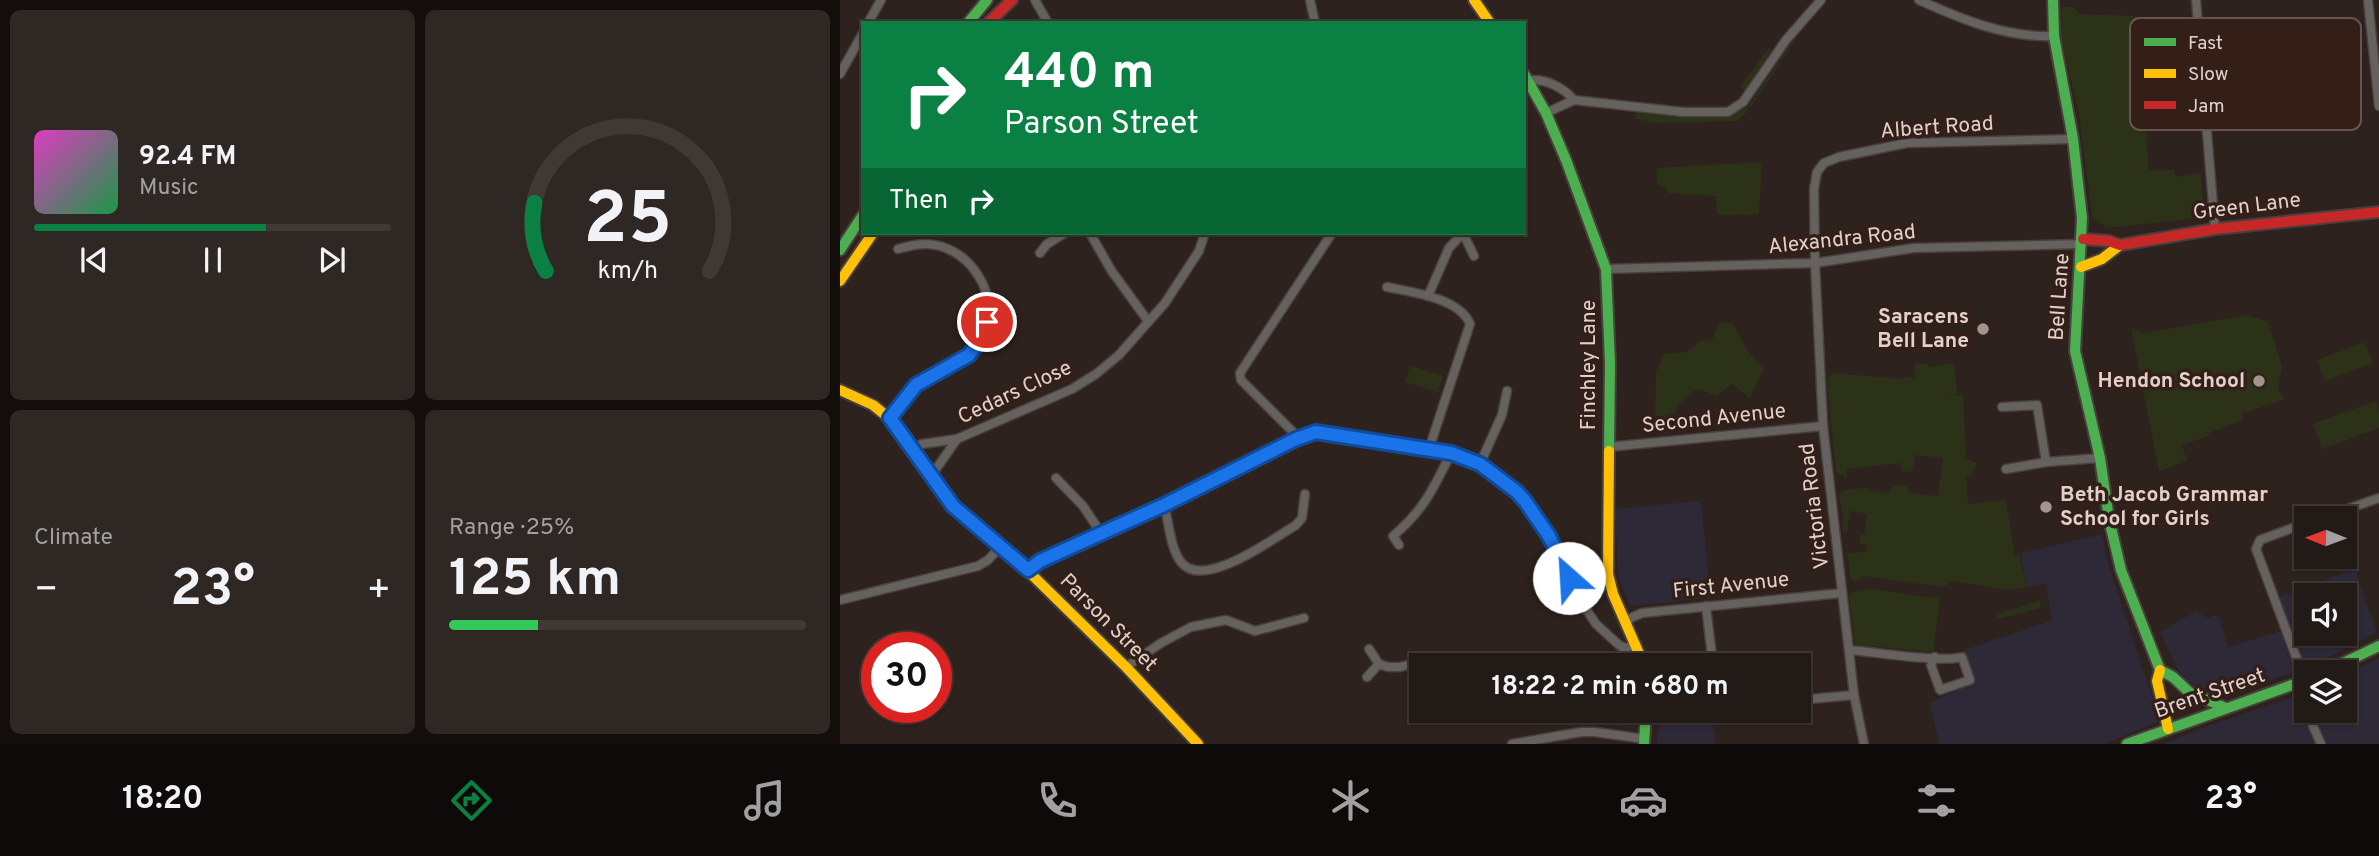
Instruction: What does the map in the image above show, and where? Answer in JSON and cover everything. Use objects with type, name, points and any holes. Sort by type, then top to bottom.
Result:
[{"type":"main road","points":[[970,21],[986,0]]},
{"type":"main road","points":[[990,21],[1012,0]]},
{"type":"main road","points":[[1474,0],[1489,21]]},
{"type":"main road","name":"Bell Lane","points":[[2053,0],[2053,36],[2079,184],[2082,241],[2075,351],[2100,457],[2109,519],[2121,570],[2160,670],[2157,681],[2168,729]]},
{"type":"main road","name":"Finchley Lane","points":[[1526,78],[1546,113],[1566,160],[1606,269],[1609,310],[1608,574],[1613,594],[1640,653]]},
{"type":"main road","name":"Green Lane","points":[[2082,241],[2109,241],[2120,245],[2215,229],[2379,212]]},
{"type":"main road","points":[[840,250],[861,218]]},
{"type":"main road","points":[[840,281],[872,235]]},
{"type":"main road","name":"Green Lane","points":[[2081,267],[2090,265],[2120,245]]},
{"type":"main road","name":"Parson Street","points":[[840,390],[873,405],[890,418],[953,506],[1028,570],[1126,667],[1198,744]]},
{"type":"main road","points":[[2349,660],[2379,646]]},
{"type":"main road","points":[[2160,670],[2173,677],[2189,692],[2226,708]]},
{"type":"main road","name":"Brent Street","points":[[2127,744],[2294,685]]},
{"type":"main road","points":[[1644,742],[1645,723]]},
{"type":"street","points":[[869,21],[881,0]]},
{"type":"street","points":[[1035,0],[1047,21]]},
{"type":"street","points":[[1310,0],[1315,21]]},
{"type":"street","points":[[1546,113],[1574,100],[1683,112],[1728,111],[1743,102],[1792,33],[1821,0]]},
{"type":"street","points":[[1919,0],[1984,27],[2053,36]]},
{"type":"street","points":[[2196,0],[2197,18]]},
{"type":"street","points":[[2368,0],[2379,106]]},
{"type":"street","points":[[840,74],[861,37]]},
{"type":"street","points":[[1526,78],[1541,79],[1574,100]]},
{"type":"street","points":[[2207,130],[2215,229]]},
{"type":"street","name":"Albert Road","points":[[1815,263],[1815,179],[1819,167],[1824,163],[1860,152],[1907,143],[2073,139]]},
{"type":"street","points":[[1040,253],[1047,244],[1062,235]]},
{"type":"street","points":[[1091,235],[1111,270],[1148,321]]},
{"type":"street","name":"Cedars Close","points":[[912,449],[922,444],[957,439],[1072,389],[1096,374],[1119,355],[1165,303],[1199,251],[1204,235]]},
{"type":"street","points":[[1296,439],[1292,431],[1241,380],[1240,373],[1331,235]]},
{"type":"street","points":[[1429,296],[1449,248],[1461,235]]},
{"type":"street","points":[[1464,235],[1474,256]]},
{"type":"street","name":"Alexandra Road","points":[[1606,269],[1815,263],[1914,248],[2082,241]]},
{"type":"street","points":[[890,418],[916,385],[969,355],[987,322],[988,298],[978,273],[962,258],[941,246],[917,243],[898,249]]},
{"type":"street","name":"Victoria Road","points":[[1815,263],[1823,426],[1854,695],[1864,744]]},
{"type":"street","points":[[1387,286],[1429,296],[1458,308],[1470,324],[1429,449]]},
{"type":"street","points":[[1480,464],[1502,415],[1507,391]]},
{"type":"street","points":[[2002,407],[2037,405],[2046,462]]},
{"type":"street","name":"Second Avenue","points":[[1608,447],[1823,426]]},
{"type":"street","points":[[1028,570],[1040,561],[1164,505],[1296,439],[1316,432],[1451,453],[1480,464],[1525,501],[1549,536],[1585,607],[1607,635],[1625,648],[1637,645]]},
{"type":"street","name":"Cedars Close","points":[[929,475],[957,439]]},
{"type":"street","points":[[1393,536],[1412,520],[1427,502],[1451,453]]},
{"type":"street","points":[[2006,469],[2100,457]]},
{"type":"street","points":[[1056,478],[1083,506],[1101,533]]},
{"type":"street","points":[[1164,505],[1177,555],[1185,567],[1200,572],[1238,560],[1296,525],[1302,518],[1305,494]]},
{"type":"street","points":[[2356,506],[2379,498]]},
{"type":"street","points":[[2294,527],[2260,540],[2256,549],[2294,660]]},
{"type":"street","points":[[1385,531],[1393,536],[1399,545]]},
{"type":"street","points":[[840,600],[978,566],[1000,547]]},
{"type":"street","name":"First Avenue","points":[[1626,620],[1642,613],[1842,593]]},
{"type":"street","points":[[1706,606],[1712,653]]},
{"type":"street","points":[[1126,667],[1191,627],[1226,620],[1255,631],[1304,618]]},
{"type":"street","points":[[1623,653],[1625,648]]},
{"type":"street","points":[[1370,649],[1379,664],[1396,668],[1409,665]]},
{"type":"street","points":[[1849,650],[1935,657],[1949,661],[1962,657],[1970,680],[1940,690],[1931,665],[1935,657]]},
{"type":"street","points":[[1367,677],[1379,664]]},
{"type":"street","points":[[1811,699],[1854,695]]},
{"type":"street","points":[[2315,723],[2321,744]]},
{"type":"street","points":[[1512,744],[1581,732],[1595,732],[1644,742]]},
{"type":"shaded area","points":[[1701,501],[1711,598],[1630,606],[1618,574],[1615,509]]},
{"type":"shaded area","points":[[2102,534],[2108,563],[2160,721],[2104,744],[1940,744],[1929,703],[1974,683],[1964,650],[2053,620],[2045,583],[2027,587],[2021,553]]},
{"type":"shaded area","points":[[2355,569],[2377,632],[2357,642],[2357,583],[2317,583]]},
{"type":"shaded area","points":[[2294,592],[2294,646],[2350,646],[2323,660],[2294,660],[2294,672],[2231,694],[2215,694],[2199,689],[2185,679],[2160,632],[2196,611],[2208,618],[2218,615],[2228,647],[2285,630],[2274,599]]},
{"type":"shaded area","points":[[2379,658],[2379,744],[2163,744],[2294,697],[2294,723],[2357,723],[2357,669]]},
{"type":"shaded area","points":[[1634,723],[1634,726],[1632,728],[1603,724]]},
{"type":"shaded area","points":[[1660,723],[1712,723],[1716,744],[1657,744]]},
{"type":"green space","points":[[2062,7],[2074,7],[2079,14],[2137,16],[2130,18],[2130,130],[2146,130],[2149,170],[2174,170],[2175,177],[2201,173],[2204,210],[2198,218],[2107,228],[2092,216],[2079,114],[2060,33]]},
{"type":"green space","points":[[1794,39],[1751,107],[1748,107]]},
{"type":"green space","points":[[1769,48],[1771,50],[1745,90],[1740,87]]},
{"type":"green space","points":[[1745,108],[1749,109],[1738,121],[1659,123],[1634,119],[1638,113],[1727,117]]},
{"type":"green space","points":[[1762,162],[1759,214],[1717,215],[1716,196],[1667,193],[1666,186],[1658,186],[1656,168]]},
{"type":"green space","points":[[2247,315],[2268,322],[2282,366],[2278,388],[2284,400],[2242,413],[2243,420],[2182,445],[2187,461],[2159,471],[2131,328],[2145,333]]},
{"type":"green space","points":[[1719,323],[1732,323],[1747,350],[1764,369],[1750,398],[1732,384],[1716,396],[1699,389],[1682,401],[1671,433],[1655,433],[1656,372],[1664,354],[1686,352],[1701,341],[1712,340]]},
{"type":"green space","points":[[2365,342],[2373,363],[2325,381],[2317,360]]},
{"type":"green space","points":[[1915,363],[1927,364],[1930,367],[1954,363],[1957,394],[1946,396],[1963,395],[1966,458],[1977,463],[1972,475],[1966,477],[1968,504],[2006,500],[2015,556],[2019,555],[2027,587],[2007,590],[1954,581],[1942,587],[1864,576],[1856,581],[1851,580],[1847,553],[1866,552],[1867,545],[1860,544],[1860,535],[1864,535],[1867,514],[1850,511],[1847,533],[1842,531],[1843,514],[1839,496],[1842,490],[1867,488],[1888,493],[1892,487],[1906,485],[1910,493],[1938,496],[1943,458],[1915,455],[1913,471],[1902,472],[1900,463],[1847,469],[1847,478],[1836,472],[1827,379],[1833,373],[1914,378]]},
{"type":"green space","points":[[1410,366],[1443,376],[1438,392],[1405,382]]},
{"type":"green space","points":[[2375,401],[2379,411],[2379,428],[2322,449],[2313,424]]},
{"type":"green space","points":[[1871,589],[1940,599],[1933,652],[1855,645],[1849,593]]},
{"type":"green space","points":[[2040,601],[2041,608],[1997,619],[1996,614]]},
{"type":"traffic: fast","points":[[970,21],[987,0]]},
{"type":"traffic: fast","points":[[2053,0],[2054,36],[2073,139],[2082,218],[2075,351],[2100,458],[2109,519],[2121,570],[2160,670],[2173,677],[2189,692],[2226,708]]},
{"type":"traffic: fast","points":[[1526,78],[1546,113],[1566,160],[1606,269],[1610,363],[1609,451]]},
{"type":"traffic: fast","points":[[840,250],[861,218]]},
{"type":"traffic: fast","points":[[2349,660],[2379,646]]},
{"type":"traffic: fast","points":[[2127,744],[2294,684]]},
{"type":"traffic: fast","points":[[1644,744],[1645,723]]},
{"type":"traffic: slow","points":[[1474,0],[1489,21]]},
{"type":"traffic: slow","points":[[840,281],[872,235]]},
{"type":"traffic: slow","points":[[2081,267],[2102,259],[2120,245]]},
{"type":"traffic: slow","points":[[840,390],[873,405],[889,418],[952,506],[1028,571],[1126,667],[1198,744]]},
{"type":"traffic: slow","points":[[1609,451],[1608,574],[1613,594],[1639,653]]},
{"type":"traffic: slow","points":[[2160,670],[2157,681],[2168,729]]},
{"type":"traffic: jam","points":[[990,21],[1012,0]]},
{"type":"traffic: jam","points":[[2083,239],[2109,241],[2120,245],[2215,229],[2379,212]]},
{"type":"place","name":"Saracens Bell Lane","points":[[1983,329]]},
{"type":"place","name":"Hendon School","points":[[2259,381]]},
{"type":"place","name":"Beth Jacob Grammar School for Girls","points":[[2046,507]]},
{"type":"route","points":[[987,322],[969,355],[916,385],[890,418],[953,506],[1028,570],[1040,561],[1164,505],[1296,439],[1316,432],[1451,453],[1480,464],[1525,501],[1549,536],[1569,578]]}]
